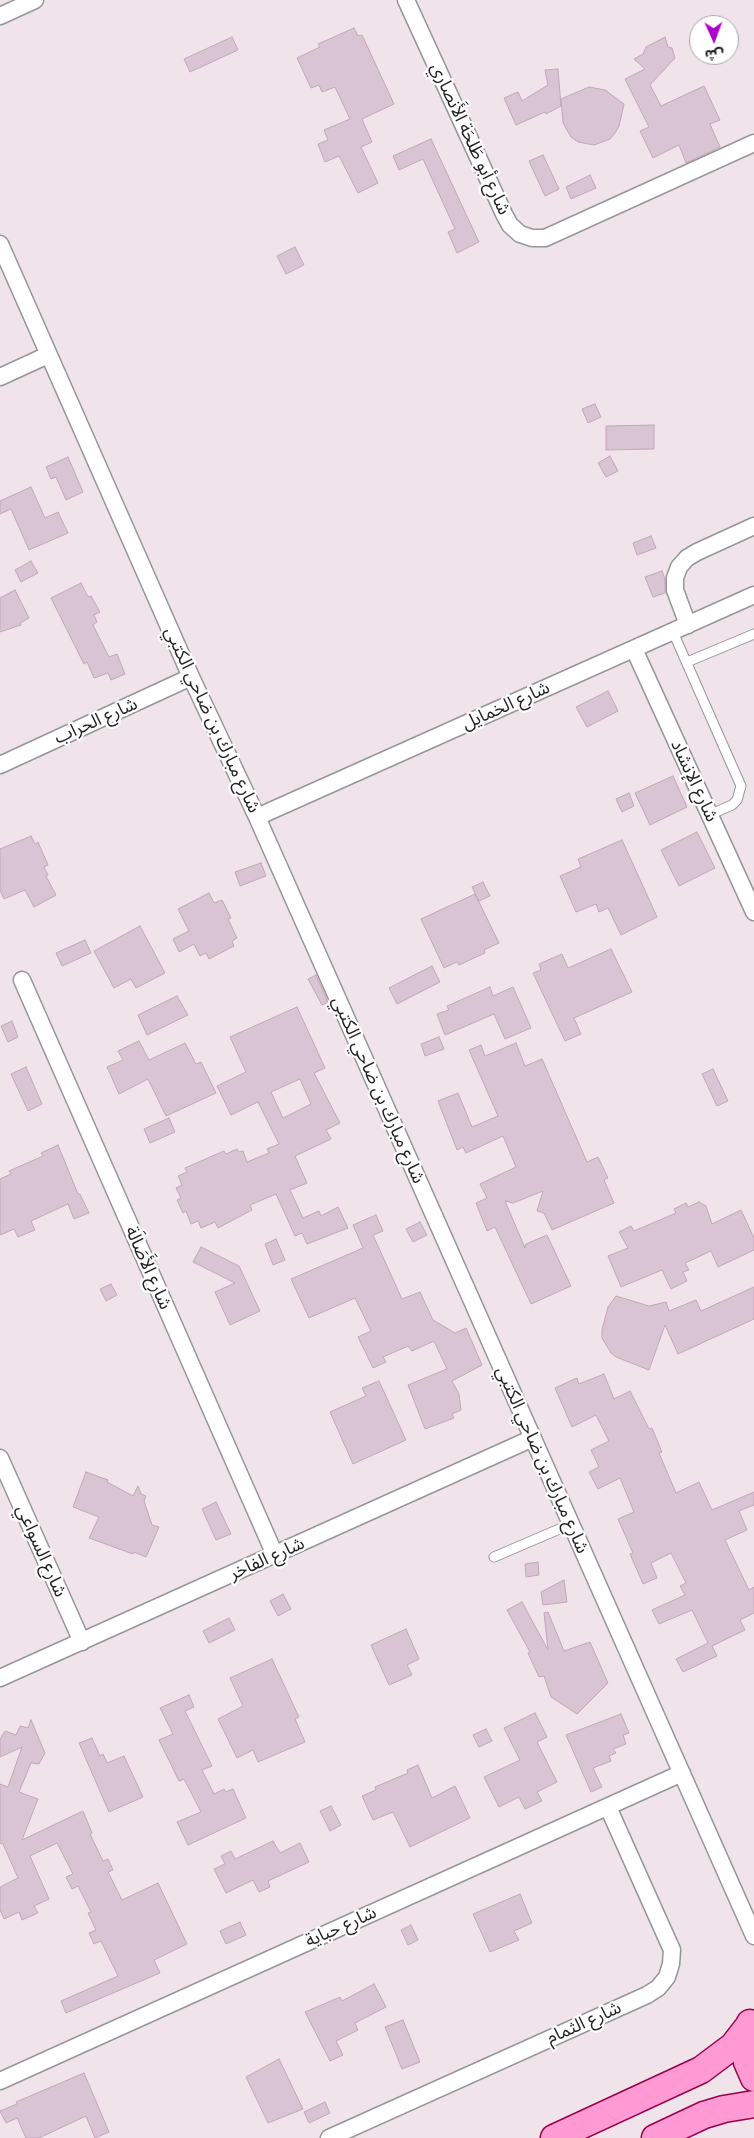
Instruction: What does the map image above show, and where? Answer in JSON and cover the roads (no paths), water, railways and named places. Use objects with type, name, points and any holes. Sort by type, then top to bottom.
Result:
[{"type":"main road","points":[[752,2020],[745,2042],[747,2062],[754,2078]]},
{"type":"main road","points":[[554,2138],[701,2070],[733,2046],[752,2020]]},
{"type":"main road","points":[[655,2138],[724,2109],[754,2104]]},
{"type":"street","points":[[0,16],[34,0]]},
{"type":"street","name":"شارع أبو طَلحَة الأَنصاري","points":[[410,1],[504,214],[510,225],[520,234],[532,238],[546,238],[754,143]]},
{"type":"street","name":"شارع مبارك بن ضاحي الكتبي","points":[[0,244],[191,677],[257,817],[682,1774],[748,1907],[754,1936]]},
{"type":"street","points":[[0,377],[48,356]]},
{"type":"street","points":[[680,628],[675,590],[675,578],[679,567],[687,558],[697,552],[754,526]]},
{"type":"street","name":"شارع الخمايل","points":[[257,817],[754,595]]},
{"type":"street","name":"شارع الإنشاد","points":[[634,649],[754,912]]},
{"type":"street","name":"شارع الحراب","points":[[0,764],[191,677]]},
{"type":"street","name":"شارع الأَصَالَة","points":[[22,980],[274,1555]]},
{"type":"street","name":"شارع الفاخر","points":[[0,1678],[533,1438]]},
{"type":"street","name":"شارع السواعي","points":[[0,1460],[82,1642]]},
{"type":"street","name":"شارع حباية","points":[[0,2081],[682,1774]]},
{"type":"street","name":"شارع الثمام","points":[[329,2138],[638,1999],[658,1988],[667,1976],[671,1964],[672,1950],[608,1807]]},
{"type":"lane","points":[[680,628],[687,662],[741,786],[737,800],[732,805],[710,815]]},
{"type":"lane","points":[[687,662],[754,634]]},
{"type":"lane","points":[[494,1557],[571,1524]]}]
